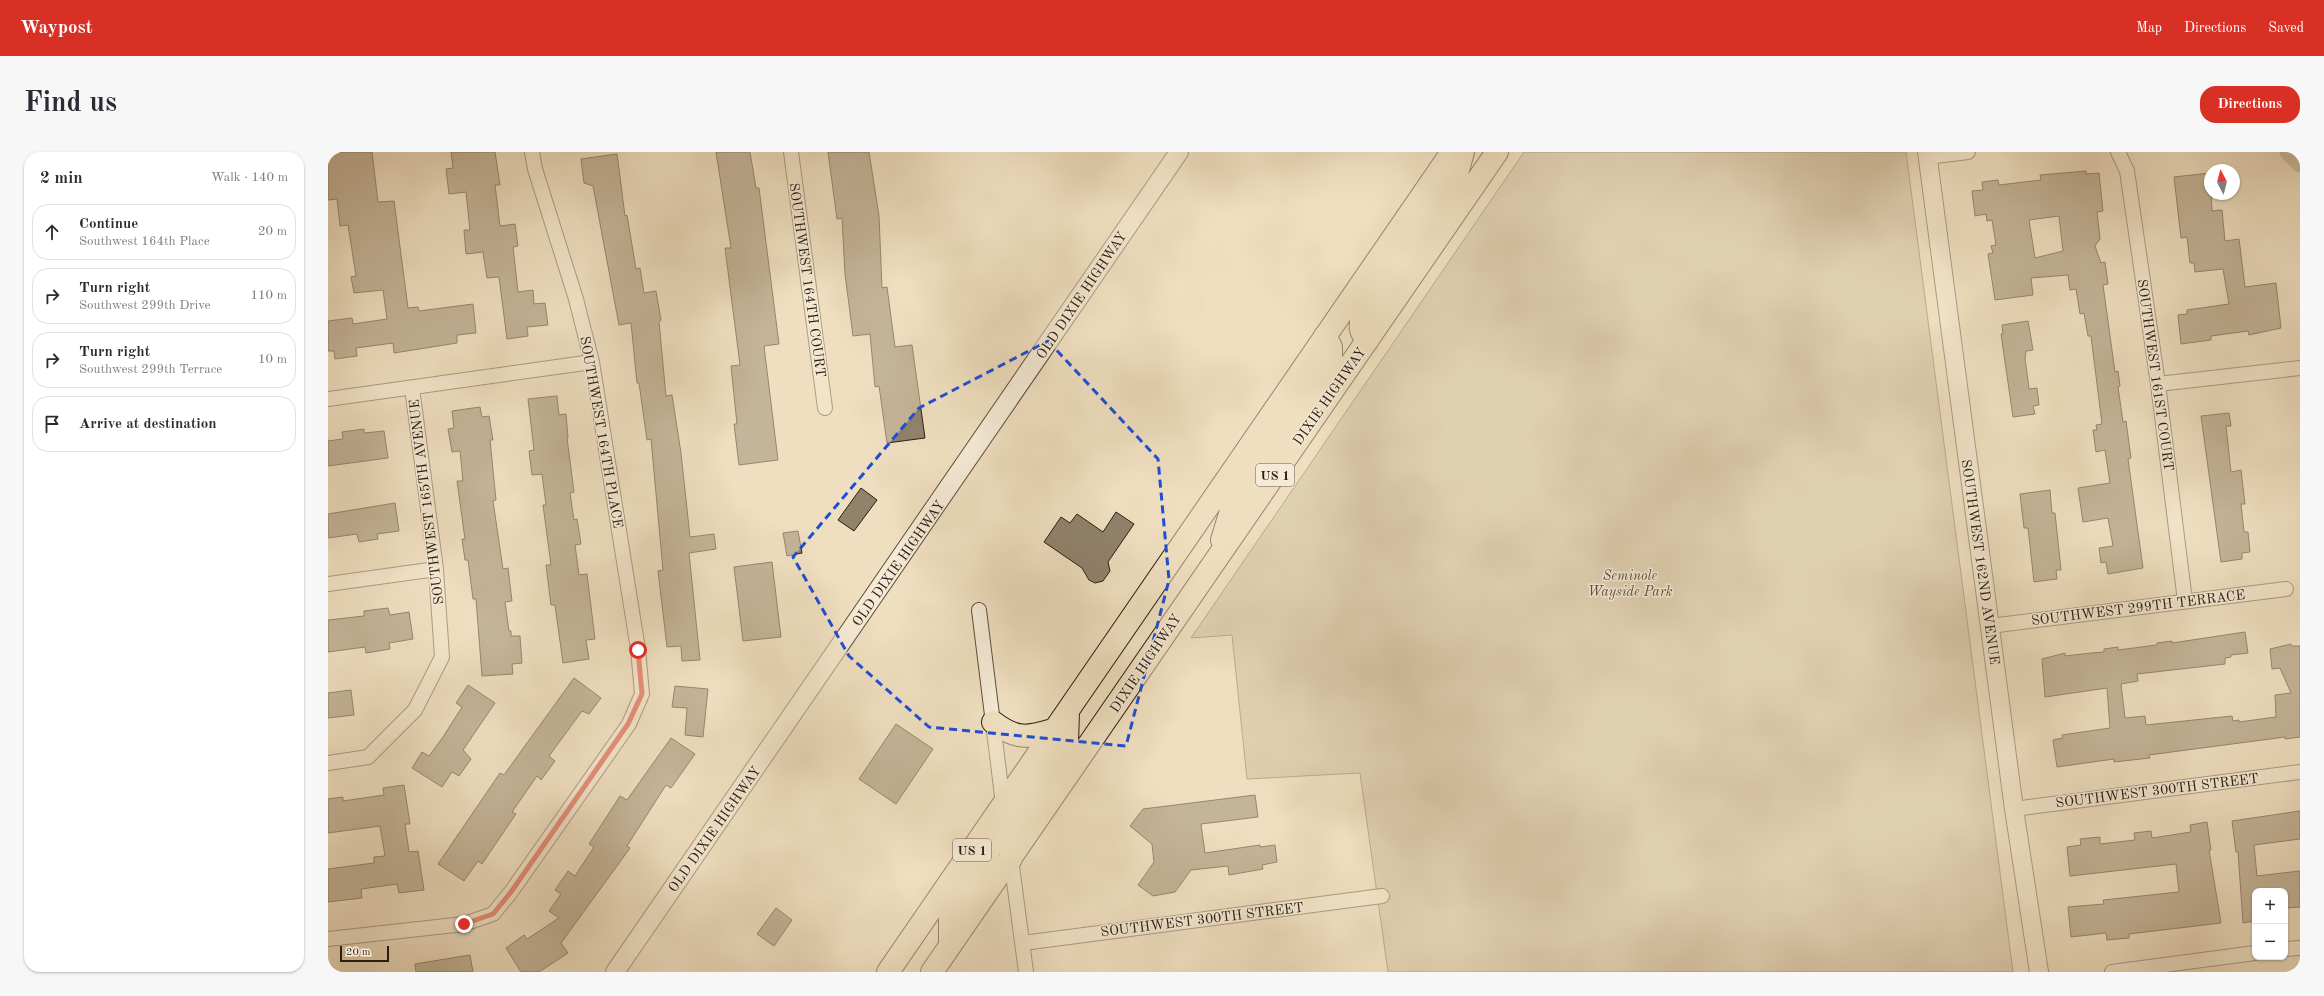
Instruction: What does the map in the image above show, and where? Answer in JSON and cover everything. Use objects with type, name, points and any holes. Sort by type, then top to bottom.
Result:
[{"type":"highway","name":"US 1","points":[[888,972],[1452,152]]},
{"type":"highway","points":[[1368,340],[1361,334],[1360,326],[1363,313],[1455,181],[1463,152]]},
{"type":"highway","name":"DIXIE HIGHWAY","points":[[1011,859],[1497,152]]},
{"type":"highway","points":[[1216,560],[1234,504],[1331,358],[1331,347],[1325,336]]},
{"type":"highway","points":[[1011,859],[1010,843],[1012,827],[1030,797],[1067,744],[1068,711]]},
{"type":"highway","points":[[993,722],[1013,735],[1024,737],[1056,729]]},
{"type":"highway","points":[[950,945],[950,916],[982,866],[998,834],[1003,804]]},
{"type":"highway","name":"US 1","points":[[932,972],[1011,859]]},
{"type":"street","name":"SOUTHWEST 164TH PLACE","points":[[328,939],[464,924],[493,914],[511,892],[628,724],[642,694],[638,650],[592,362],[576,299],[535,169],[532,152]]},
{"type":"street","name":"SOUTHWEST 164TH COURT","points":[[791,152],[825,408]]},
{"type":"street","name":"OLD DIXIE HIGHWAY","points":[[616,972],[1179,152]]},
{"type":"street","points":[[1927,155],[1968,152]]},
{"type":"street","name":"SOUTHWEST 161ST COURT","points":[[2118,152],[2127,171],[2158,384],[2185,601]]},
{"type":"street","name":"SOUTHWEST 162ND AVENUE","points":[[1927,155],[2014,809],[2039,972]]},
{"type":"street","points":[[328,399],[592,362]]},
{"type":"street","points":[[2158,384],[2300,368]]},
{"type":"street","name":"SOUTHWEST 165TH AVENUE","points":[[328,762],[368,757],[415,710],[442,657],[436,569],[412,388]]},
{"type":"street","points":[[328,584],[436,569]]},
{"type":"street","name":"SOUTHWEST 299TH TERRACE","points":[[1990,626],[2286,589]]},
{"type":"street","points":[[979,610],[1003,804]]},
{"type":"street","name":"SOUTHWEST 300TH STREET","points":[[2014,809],[2300,772]]},
{"type":"street","points":[[1011,859],[1026,972]]},
{"type":"street","name":"SOUTHWEST 300TH STREET","points":[[1022,943],[1382,896]]},
{"type":"street","points":[[2288,950],[2300,948]]},
{"type":"street","points":[[2112,972],[2252,953]]},
{"type":"highlighted area","points":[[1048,341],[1158,459],[1169,580],[1126,746],[929,727],[849,656],[793,557],[919,408]]},
{"type":"green space","name":"Seminole Wayside Park","points":[[1524,152],[1906,152],[2013,972],[1388,972],[1360,773],[1247,779],[1232,635],[1191,638]]},
{"type":"building","points":[[328,152],[372,152],[378,202],[394,201],[408,308],[418,307],[419,311],[473,304],[476,333],[457,335],[457,343],[394,353],[393,343],[356,348],[357,356],[335,359],[334,351],[328,351],[328,321],[352,318],[353,324],[387,319],[383,290],[354,293],[351,277],[356,276],[348,225],[340,226],[337,199],[328,200]]},
{"type":"building","points":[[451,152],[495,152],[500,185],[495,185],[500,226],[515,224],[518,246],[513,247],[518,292],[533,290],[534,304],[545,303],[548,325],[527,327],[528,336],[507,339],[499,277],[487,278],[483,252],[466,254],[464,230],[470,230],[466,192],[449,194],[446,169],[453,168]]},
{"type":"building","points":[[716,152],[750,152],[756,188],[759,188],[779,344],[764,346],[778,460],[739,465],[734,424],[737,424],[731,366],[740,365],[725,248],[731,248]]},
{"type":"building","points":[[828,152],[869,152],[879,216],[882,288],[887,287],[895,347],[912,345],[925,438],[887,443],[879,386],[875,387],[870,334],[853,336],[845,274],[842,218],[837,219]]},
{"type":"building","points":[[617,154],[625,216],[627,215],[636,269],[640,268],[644,293],[656,291],[661,320],[659,322],[666,396],[672,395],[681,453],[690,537],[714,534],[716,549],[689,553],[700,660],[682,661],[681,646],[667,647],[658,571],[663,570],[651,439],[647,440],[639,383],[637,383],[631,323],[619,325],[593,186],[584,183],[581,159]]},
{"type":"building","points":[[2086,171],[2086,174],[2099,173],[2103,211],[2097,212],[2100,239],[2095,246],[2101,263],[2105,262],[2108,284],[2103,285],[2115,372],[2118,371],[2120,386],[2118,387],[2123,422],[2126,421],[2131,458],[2128,459],[2143,568],[2108,574],[2106,562],[2101,563],[2099,548],[2113,546],[2108,518],[2083,522],[2078,488],[2110,483],[2105,450],[2096,452],[2093,430],[2097,430],[2096,425],[2102,424],[2091,336],[2088,336],[2084,313],[2080,314],[2076,289],[2070,290],[2068,275],[2031,278],[2033,295],[1995,300],[1988,254],[1993,253],[1991,246],[1996,245],[1992,220],[1987,221],[1986,214],[1975,216],[1972,191],[1983,190],[1982,182],[1998,180],[1999,185],[2041,180],[2040,175]],"holes":[[[2059,216],[2063,251],[2035,258],[2029,220]]]},
{"type":"building","points":[[2204,174],[2204,200],[2211,200],[2212,211],[2222,210],[2225,241],[2239,239],[2245,287],[2276,283],[2281,328],[2249,335],[2248,331],[2211,336],[2211,340],[2181,344],[2178,315],[2187,314],[2187,310],[2229,304],[2223,269],[2195,272],[2194,263],[2190,263],[2187,237],[2181,238],[2174,177]]},
{"type":"building","points":[[2028,321],[2033,350],[2026,351],[2025,358],[2029,389],[2037,388],[2039,405],[2033,406],[2035,414],[2013,417],[2001,334],[2003,334],[2002,325]]},
{"type":"building","points":[[557,396],[559,415],[566,414],[567,438],[574,492],[570,493],[574,520],[577,519],[581,544],[575,545],[579,575],[587,574],[595,639],[586,640],[589,659],[563,663],[555,605],[551,605],[546,565],[551,565],[543,505],[546,505],[542,474],[532,475],[529,451],[534,450],[528,399]]},
{"type":"building","points":[[480,407],[482,417],[489,416],[493,440],[490,440],[496,500],[493,501],[503,569],[508,568],[512,601],[505,602],[509,631],[511,631],[511,636],[520,636],[522,663],[512,664],[513,674],[482,676],[476,599],[473,599],[468,560],[465,560],[462,539],[465,539],[457,481],[463,481],[460,451],[452,452],[448,429],[454,428],[452,411]]},
{"type":"building","points":[[2229,413],[2231,426],[2226,426],[2231,472],[2241,470],[2245,504],[2241,504],[2244,532],[2248,532],[2250,552],[2242,553],[2242,559],[2221,562],[2201,416]]},
{"type":"building","points":[[364,429],[364,433],[384,431],[388,458],[328,466],[328,441],[343,439],[342,432]]},
{"type":"building","points":[[861,488],[877,500],[854,531],[838,520]]},
{"type":"building","points":[[2050,490],[2052,513],[2055,513],[2061,570],[2056,570],[2057,579],[2034,582],[2028,528],[2024,528],[2020,494]]},
{"type":"building","points":[[395,503],[399,531],[377,534],[378,539],[359,542],[357,534],[328,538],[328,514]]},
{"type":"building","points":[[1116,512],[1134,524],[1108,562],[1110,571],[1103,581],[1095,583],[1089,580],[1082,568],[1044,542],[1061,517],[1070,523],[1077,514],[1103,532]]},
{"type":"building","points":[[798,531],[802,553],[787,556],[783,533]]},
{"type":"building","points":[[772,562],[781,637],[743,641],[734,567]]},
{"type":"building","points":[[388,608],[390,615],[409,612],[413,639],[389,643],[390,649],[366,653],[365,647],[328,652],[328,620],[364,616],[364,611]]},
{"type":"building","points":[[2245,632],[2248,653],[2231,655],[2231,657],[2225,658],[2225,664],[2137,674],[2138,681],[2121,684],[2125,718],[2145,716],[2146,725],[2232,716],[2233,721],[2239,720],[2239,722],[2276,717],[2275,695],[2291,693],[2280,668],[2272,669],[2270,649],[2291,644],[2291,646],[2300,646],[2300,737],[2285,739],[2285,737],[2149,755],[2150,758],[2114,762],[2114,759],[2057,767],[2053,740],[2063,738],[2062,735],[2110,728],[2107,688],[2045,697],[2042,659],[2065,653],[2065,656],[2104,652],[2104,649],[2118,647],[2118,650],[2157,645],[2157,643],[2172,641],[2172,643]]},
{"type":"building","points":[[574,678],[601,698],[589,714],[582,711],[549,756],[555,761],[541,780],[537,776],[512,812],[516,814],[482,864],[478,861],[464,881],[438,864],[500,773],[504,775]]},
{"type":"building","points":[[468,685],[495,703],[463,750],[471,759],[459,776],[452,772],[442,787],[412,768],[422,752],[429,756],[443,737],[462,707],[456,703]]},
{"type":"building","points":[[675,686],[708,689],[703,737],[685,735],[687,708],[672,707]]},
{"type":"building","points":[[351,690],[354,715],[328,718],[328,693]]},
{"type":"building","points":[[896,724],[933,749],[896,804],[859,779]]},
{"type":"building","points":[[671,738],[695,754],[671,788],[666,785],[627,846],[630,848],[561,943],[568,953],[539,972],[521,972],[506,948],[524,935],[527,939],[559,918],[549,911],[561,894],[555,890],[568,871],[575,876],[594,847],[589,844],[620,796],[627,800]]},
{"type":"building","points":[[404,785],[410,824],[405,824],[409,852],[418,851],[424,890],[399,893],[397,884],[361,889],[362,898],[328,902],[328,869],[374,863],[374,857],[385,856],[380,826],[328,833],[328,799],[343,797],[343,801],[384,795],[383,788]]},
{"type":"building","points":[[1255,795],[1258,817],[1201,824],[1205,853],[1260,845],[1260,847],[1275,845],[1277,862],[1262,865],[1263,869],[1229,875],[1228,866],[1191,870],[1175,892],[1153,896],[1138,885],[1154,862],[1152,844],[1130,826],[1143,809]]},
{"type":"building","points":[[2300,811],[2300,839],[2254,845],[2257,876],[2300,871],[2300,907],[2288,908],[2288,888],[2252,888],[2252,922],[2243,923],[2238,852],[2236,852],[2232,821]]},
{"type":"building","points":[[2207,822],[2211,850],[2209,850],[2221,923],[2129,934],[2129,938],[2107,940],[2106,933],[2071,937],[2068,907],[2104,904],[2103,900],[2179,892],[2176,864],[2070,876],[2067,847],[2081,845],[2080,839],[2100,837],[2100,844],[2135,840],[2134,833],[2151,831],[2152,838],[2191,832],[2190,825]]},
{"type":"building","points":[[776,908],[792,920],[774,946],[757,934]]},
{"type":"building","points":[[470,955],[473,972],[416,972],[415,964]]},
{"type":"waterway","points":[[2288,152],[2300,164]]},
{"type":"route","points":[[464,924],[493,914],[511,892],[628,724],[642,694],[638,650]]}]
